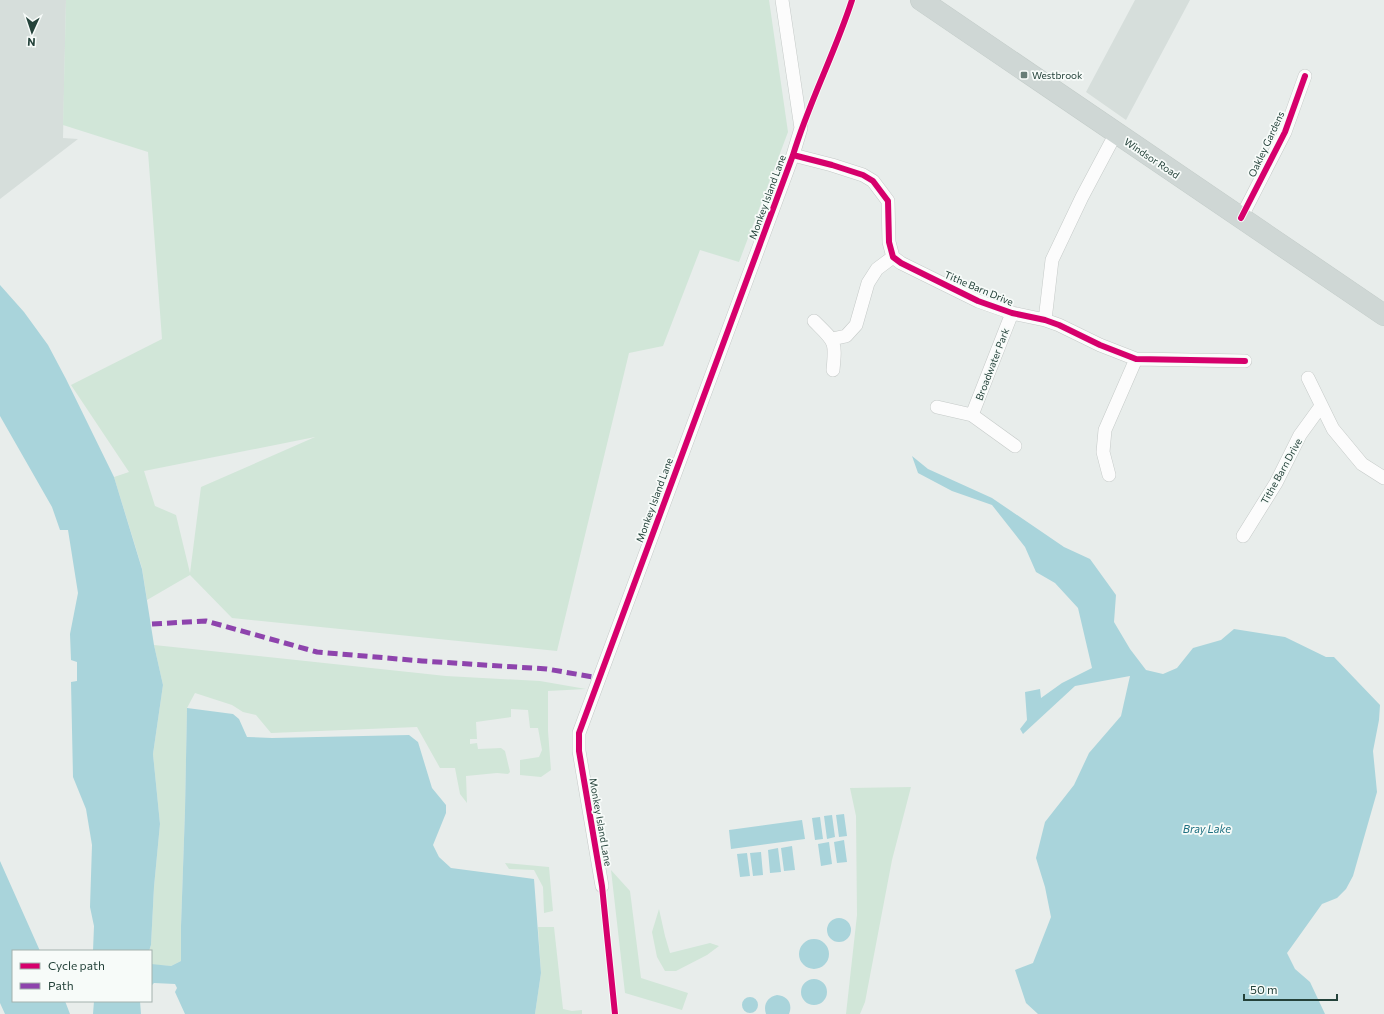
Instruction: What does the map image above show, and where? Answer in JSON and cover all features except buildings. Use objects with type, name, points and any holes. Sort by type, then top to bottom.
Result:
[{"type":"main road","name":"Windsor Road","points":[[921,0],[1241,218],[1382,308]]},
{"type":"street","name":"Monkey Island Lane","points":[[602,886],[579,751],[579,733],[793,155],[801,128],[782,0]]},
{"type":"street","name":"Oakley Gardens","points":[[1241,218],[1285,132],[1305,76]]},
{"type":"street","points":[[1045,320],[1052,260],[1082,197],[1116,133]]},
{"type":"street","points":[[793,155],[863,175],[873,181],[888,201],[889,242],[893,257],[877,269],[868,283],[856,325],[846,336],[832,339]]},
{"type":"street","name":"Tithe Barn Drive","points":[[893,257],[902,264],[978,301],[1012,313],[1045,320],[1059,325],[1100,345],[1136,358],[1244,361]]},
{"type":"street","name":"Broadwater Park","points":[[972,415],[1012,313]]},
{"type":"street","points":[[814,321],[832,339],[835,350],[833,370]]},
{"type":"street","points":[[1109,475],[1103,452],[1105,430],[1136,358]]},
{"type":"street","points":[[1308,378],[1333,429],[1362,464],[1384,478]]},
{"type":"street","name":"Tithe Barn Drive","points":[[1243,536],[1276,483],[1300,435],[1321,406]]},
{"type":"street","points":[[937,407],[972,415],[1016,446]]},
{"type":"shaded area","points":[[0,0],[66,0],[63,138],[78,139],[0,199]]},
{"type":"shaded area","points":[[1135,0],[1190,0],[1126,120],[1086,92]]},
{"type":"green space","points":[[66,0],[769,0],[788,132],[739,262],[700,250],[663,346],[629,353],[557,651],[232,618],[190,575],[147,600],[142,568],[114,477],[129,472],[71,385],[162,339],[148,152],[63,125]],"holes":[[[315,437],[201,487],[190,573],[176,515],[155,506],[144,471]]]},
{"type":"green space","points":[[154,645],[446,676],[540,681],[586,689],[548,691],[548,731],[551,770],[541,777],[520,775],[520,760],[539,757],[542,750],[538,728],[530,728],[528,710],[511,709],[511,717],[476,722],[477,739],[470,739],[470,744],[477,743],[478,749],[501,748],[505,751],[510,772],[508,774],[497,773],[466,776],[467,803],[460,794],[455,768],[440,768],[417,727],[271,733],[256,715],[243,712],[232,705],[195,693],[187,708],[181,961],[171,966],[152,965],[152,950],[149,950],[151,945],[154,887],[160,824],[153,754],[163,685]]},
{"type":"green space","points":[[911,787],[892,860],[865,1002],[860,1014],[846,1014],[857,915],[856,816],[850,788]]},
{"type":"green space","points":[[505,863],[549,867],[553,911],[544,913],[543,887],[534,870],[509,869]]},
{"type":"green space","points":[[611,870],[630,891],[641,978],[688,993],[682,1010],[625,993]]},
{"type":"green space","points":[[659,909],[670,953],[710,943],[719,946],[707,955],[676,971],[665,971],[657,957],[652,932]]},
{"type":"green space","points":[[538,927],[554,927],[563,1009],[572,1011],[582,1010],[582,1014],[535,1014],[541,973]]},
{"type":"water","points":[[0,285],[24,312],[48,345],[66,379],[114,477],[142,569],[154,645],[163,685],[153,754],[160,824],[154,887],[151,945],[149,950],[93,950],[94,926],[90,907],[92,845],[86,809],[73,777],[71,682],[77,681],[77,662],[71,660],[70,634],[78,593],[68,530],[60,530],[52,507],[0,416]]},
{"type":"water","name":"Bray Lake","points":[[912,456],[928,469],[992,498],[1064,547],[1090,559],[1116,595],[1114,622],[1130,649],[1146,670],[1163,674],[1177,668],[1193,648],[1221,640],[1234,629],[1285,637],[1326,657],[1334,657],[1380,705],[1379,720],[1373,751],[1377,792],[1353,876],[1346,889],[1337,898],[1322,904],[1287,953],[1295,969],[1310,982],[1325,1014],[1038,1014],[1026,1003],[1015,970],[1033,963],[1051,917],[1045,887],[1036,858],[1045,822],[1074,785],[1089,753],[1121,716],[1130,676],[1075,686],[1023,734],[1020,729],[1027,720],[1025,692],[1040,689],[1041,698],[1062,683],[1092,668],[1078,608],[1055,583],[1036,572],[1025,547],[992,505],[952,491],[918,473]]},
{"type":"water","points":[[187,708],[233,714],[239,719],[247,737],[272,738],[409,735],[418,742],[432,788],[446,805],[446,813],[433,845],[439,857],[451,868],[534,879],[541,973],[535,1014],[185,1014],[175,992],[177,988],[175,984],[154,983],[152,985],[152,964],[171,966],[181,961]]},
{"type":"water","points":[[844,814],[847,836],[839,837],[836,815]]},
{"type":"water","points":[[832,815],[835,837],[827,839],[824,816]]},
{"type":"water","points":[[820,817],[823,839],[815,840],[812,818]]},
{"type":"water","points":[[802,820],[805,839],[731,849],[729,830]]},
{"type":"water","points":[[844,840],[847,862],[837,863],[834,842]]},
{"type":"water","points":[[829,842],[832,864],[821,866],[818,844]]},
{"type":"water","points":[[792,846],[795,870],[784,871],[781,848]]},
{"type":"water","points":[[778,848],[781,872],[770,873],[768,850]]},
{"type":"water","points":[[761,852],[763,875],[753,876],[750,853]]},
{"type":"water","points":[[747,853],[750,876],[740,877],[737,854]]},
{"type":"water","points":[[0,861],[40,950],[12,950],[12,1002],[65,1002],[70,1014],[5,1014],[0,1003]]},
{"type":"water","points":[[839,918],[847,922],[851,930],[847,938],[839,942],[831,938],[827,930],[831,922]]},
{"type":"water","points":[[814,939],[820,940],[828,948],[828,960],[820,968],[814,969],[808,968],[800,960],[799,954],[800,948],[808,940]]},
{"type":"water","points":[[814,979],[823,983],[827,992],[823,1001],[814,1005],[805,1001],[801,992],[805,983]]},
{"type":"water","points":[[777,995],[784,997],[789,1001],[789,1014],[766,1014],[765,1008],[768,1000]]},
{"type":"water","points":[[747,997],[753,997],[758,1002],[756,1011],[753,1013],[747,1013],[742,1008],[742,1002]]},
{"type":"water","points":[[94,1002],[140,1002],[141,1014],[93,1014]]},
{"type":"marked path","points":[[152,624],[206,621],[317,652],[422,661],[547,669],[599,678]]},
{"type":"cycle path","points":[[615,1014],[602,886],[579,751],[579,733],[793,155],[799,135],[838,39],[852,0]]},
{"type":"cycle path","points":[[1241,218],[1285,132],[1305,76]]},
{"type":"cycle path","points":[[793,155],[863,175],[873,181],[888,201],[889,242],[893,257],[901,263],[978,301],[1012,313],[1045,320],[1059,325],[1100,345],[1136,359],[1245,361]]},
{"type":"place","name":"Westbrook","points":[[1024,75]]}]
